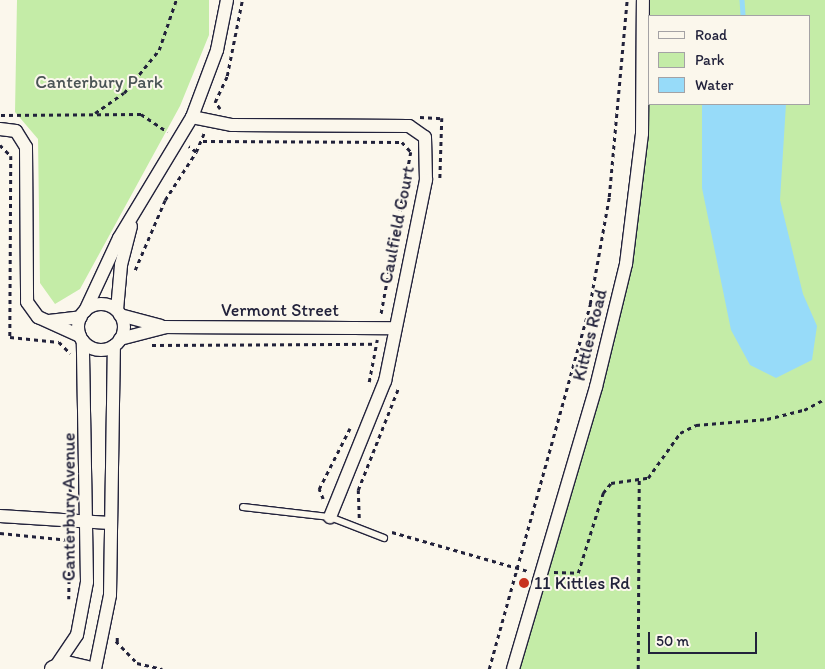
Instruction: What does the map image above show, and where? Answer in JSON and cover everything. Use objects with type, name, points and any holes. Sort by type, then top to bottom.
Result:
[{"type":"street","points":[[81,338],[83,314],[108,257],[192,117],[217,50],[226,0]]},
{"type":"street","name":"Kittles Road","points":[[513,669],[626,264],[642,134],[643,0]]},
{"type":"street","name":"Caulfield Court","points":[[192,117],[232,125],[419,129],[425,137],[426,180],[394,328],[385,381],[330,517]]},
{"type":"street","points":[[0,129],[16,131],[26,147],[27,302],[38,317],[81,338],[98,350],[117,343]]},
{"type":"street","points":[[94,669],[108,620],[117,343],[124,326],[118,312],[121,265],[136,212]]},
{"type":"street","points":[[49,321],[83,314],[99,304],[118,312]]},
{"type":"street","name":"Vermont Street","points":[[118,312],[166,327],[394,328]]},
{"type":"street","name":"Vermont Street","points":[[117,343],[166,327]]},
{"type":"street","name":"Canterbury Avenue","points":[[54,668],[70,649],[83,612],[86,523],[81,338]]},
{"type":"street","points":[[0,516],[86,523],[110,523]]},
{"type":"street","points":[[54,668],[78,664],[87,669]]},
{"type":"lane","points":[[243,507],[330,517],[384,538]]},
{"type":"path","points":[[94,114],[124,93],[159,50],[176,0]]},
{"type":"path","points":[[225,116],[214,102],[227,76],[242,0]]},
{"type":"path","points":[[489,669],[590,304],[610,196],[627,0]]},
{"type":"path","points":[[412,117],[442,118],[438,189]]},
{"type":"path","points":[[203,142],[402,142],[411,152],[368,386]]},
{"type":"path","points":[[0,145],[11,156],[10,337],[59,342],[71,353],[71,363]]},
{"type":"path","points":[[146,345],[376,344]]},
{"type":"path","points":[[354,421],[319,489],[330,517],[360,522],[358,490],[398,384]]},
{"type":"path","points":[[387,531],[516,571],[578,574],[603,493],[611,483],[639,480],[656,471],[680,433],[696,425],[767,419],[804,410],[825,399]]},
{"type":"path","points":[[62,508],[70,509],[70,470]]},
{"type":"path","points":[[638,669],[639,480]]},
{"type":"path","points":[[138,663],[162,669]]},
{"type":"green space","name":"Canterbury Park","points":[[17,0],[209,0],[209,35],[180,106],[80,289],[55,304],[40,283],[38,139],[15,112]]},
{"type":"green space","points":[[644,0],[825,0],[825,669],[517,669],[592,413],[645,134]]},
{"type":"water","points":[[702,105],[786,105],[780,200],[803,294],[817,326],[812,360],[776,378],[750,365],[731,330],[702,188]]},
{"type":"waterway","points":[[742,0],[743,15]]},
{"type":"place","name":"11 Kittles Rd","points":[[524,583]]}]
